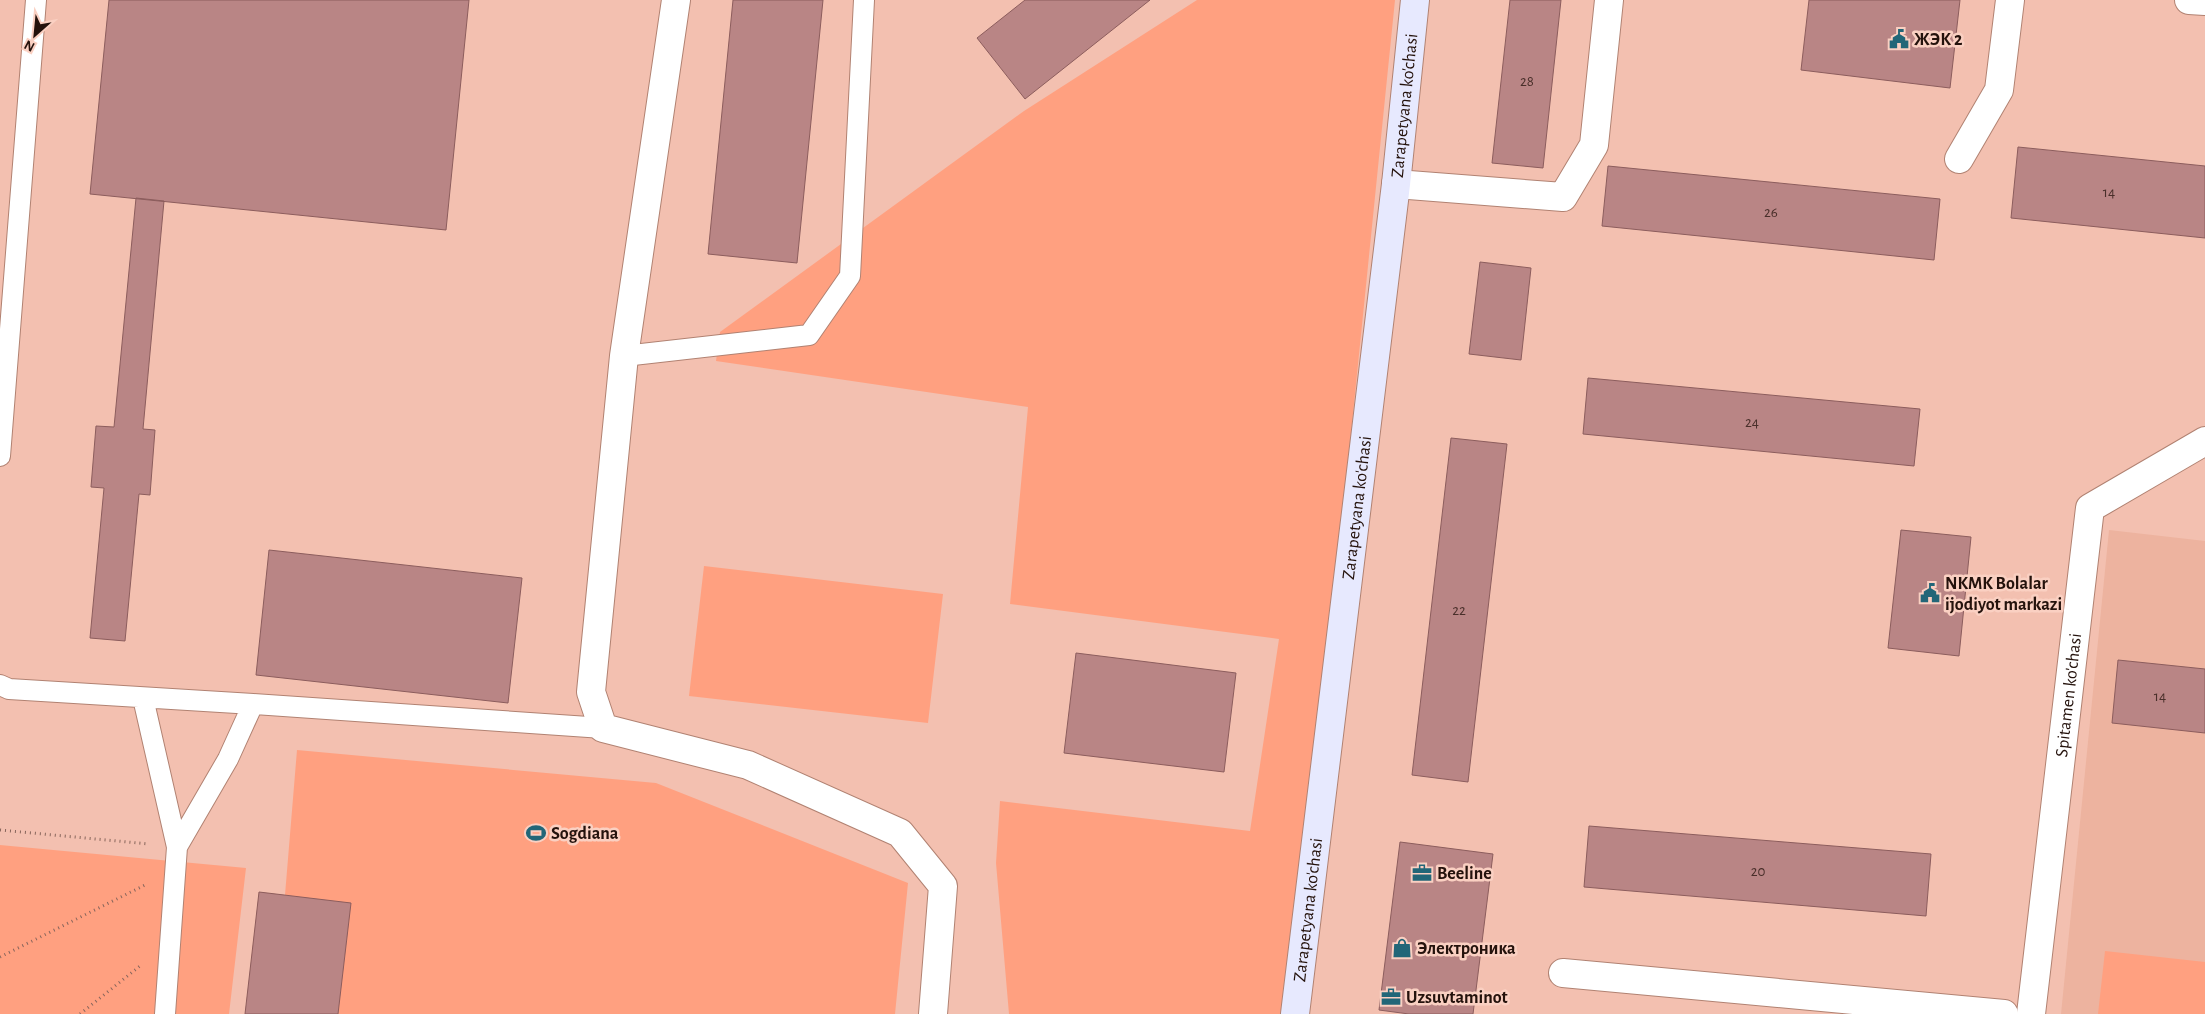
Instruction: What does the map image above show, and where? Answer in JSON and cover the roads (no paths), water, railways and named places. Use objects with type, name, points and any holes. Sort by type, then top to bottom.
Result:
[{"type":"street","points":[[676,0],[624,356],[591,692],[604,728],[748,764],[900,833],[943,886],[933,1014]]},
{"type":"street","name":"Zarapetyana ko'chasi","points":[[1295,1014],[1396,184],[1415,0]]},
{"type":"street","points":[[1396,184],[1563,197],[1594,145],[1609,0]]},
{"type":"street","points":[[1959,159],[1999,90],[2010,0]]},
{"type":"street","points":[[2189,0],[2205,1]]},
{"type":"street","name":"Spitamen ko'chasi","points":[[2031,1014],[2090,508],[2205,442]]},
{"type":"street","points":[[1563,973],[2004,1014]]},
{"type":"lane","points":[[0,456],[36,0]]},
{"type":"lane","points":[[624,356],[809,335],[850,276],[864,0]]},
{"type":"lane","points":[[0,685],[9,689],[604,728]]},
{"type":"lane","points":[[143,698],[177,847],[165,1014]]},
{"type":"lane","points":[[177,847],[228,759],[253,704]]},
{"type":"place","name":"ЖЭК 2","points":[[1899,39]]},
{"type":"place","name":"NKMK Bolalar ijodiyot markazi","points":[[1930,593]]},
{"type":"place","name":"Sogdiana","points":[[536,833]]},
{"type":"place","name":"Beeline","points":[[1422,873]]},
{"type":"place","name":"Электроника","points":[[1402,948]]},
{"type":"place","name":"Uzsuvtaminot","points":[[1391,997]]}]
